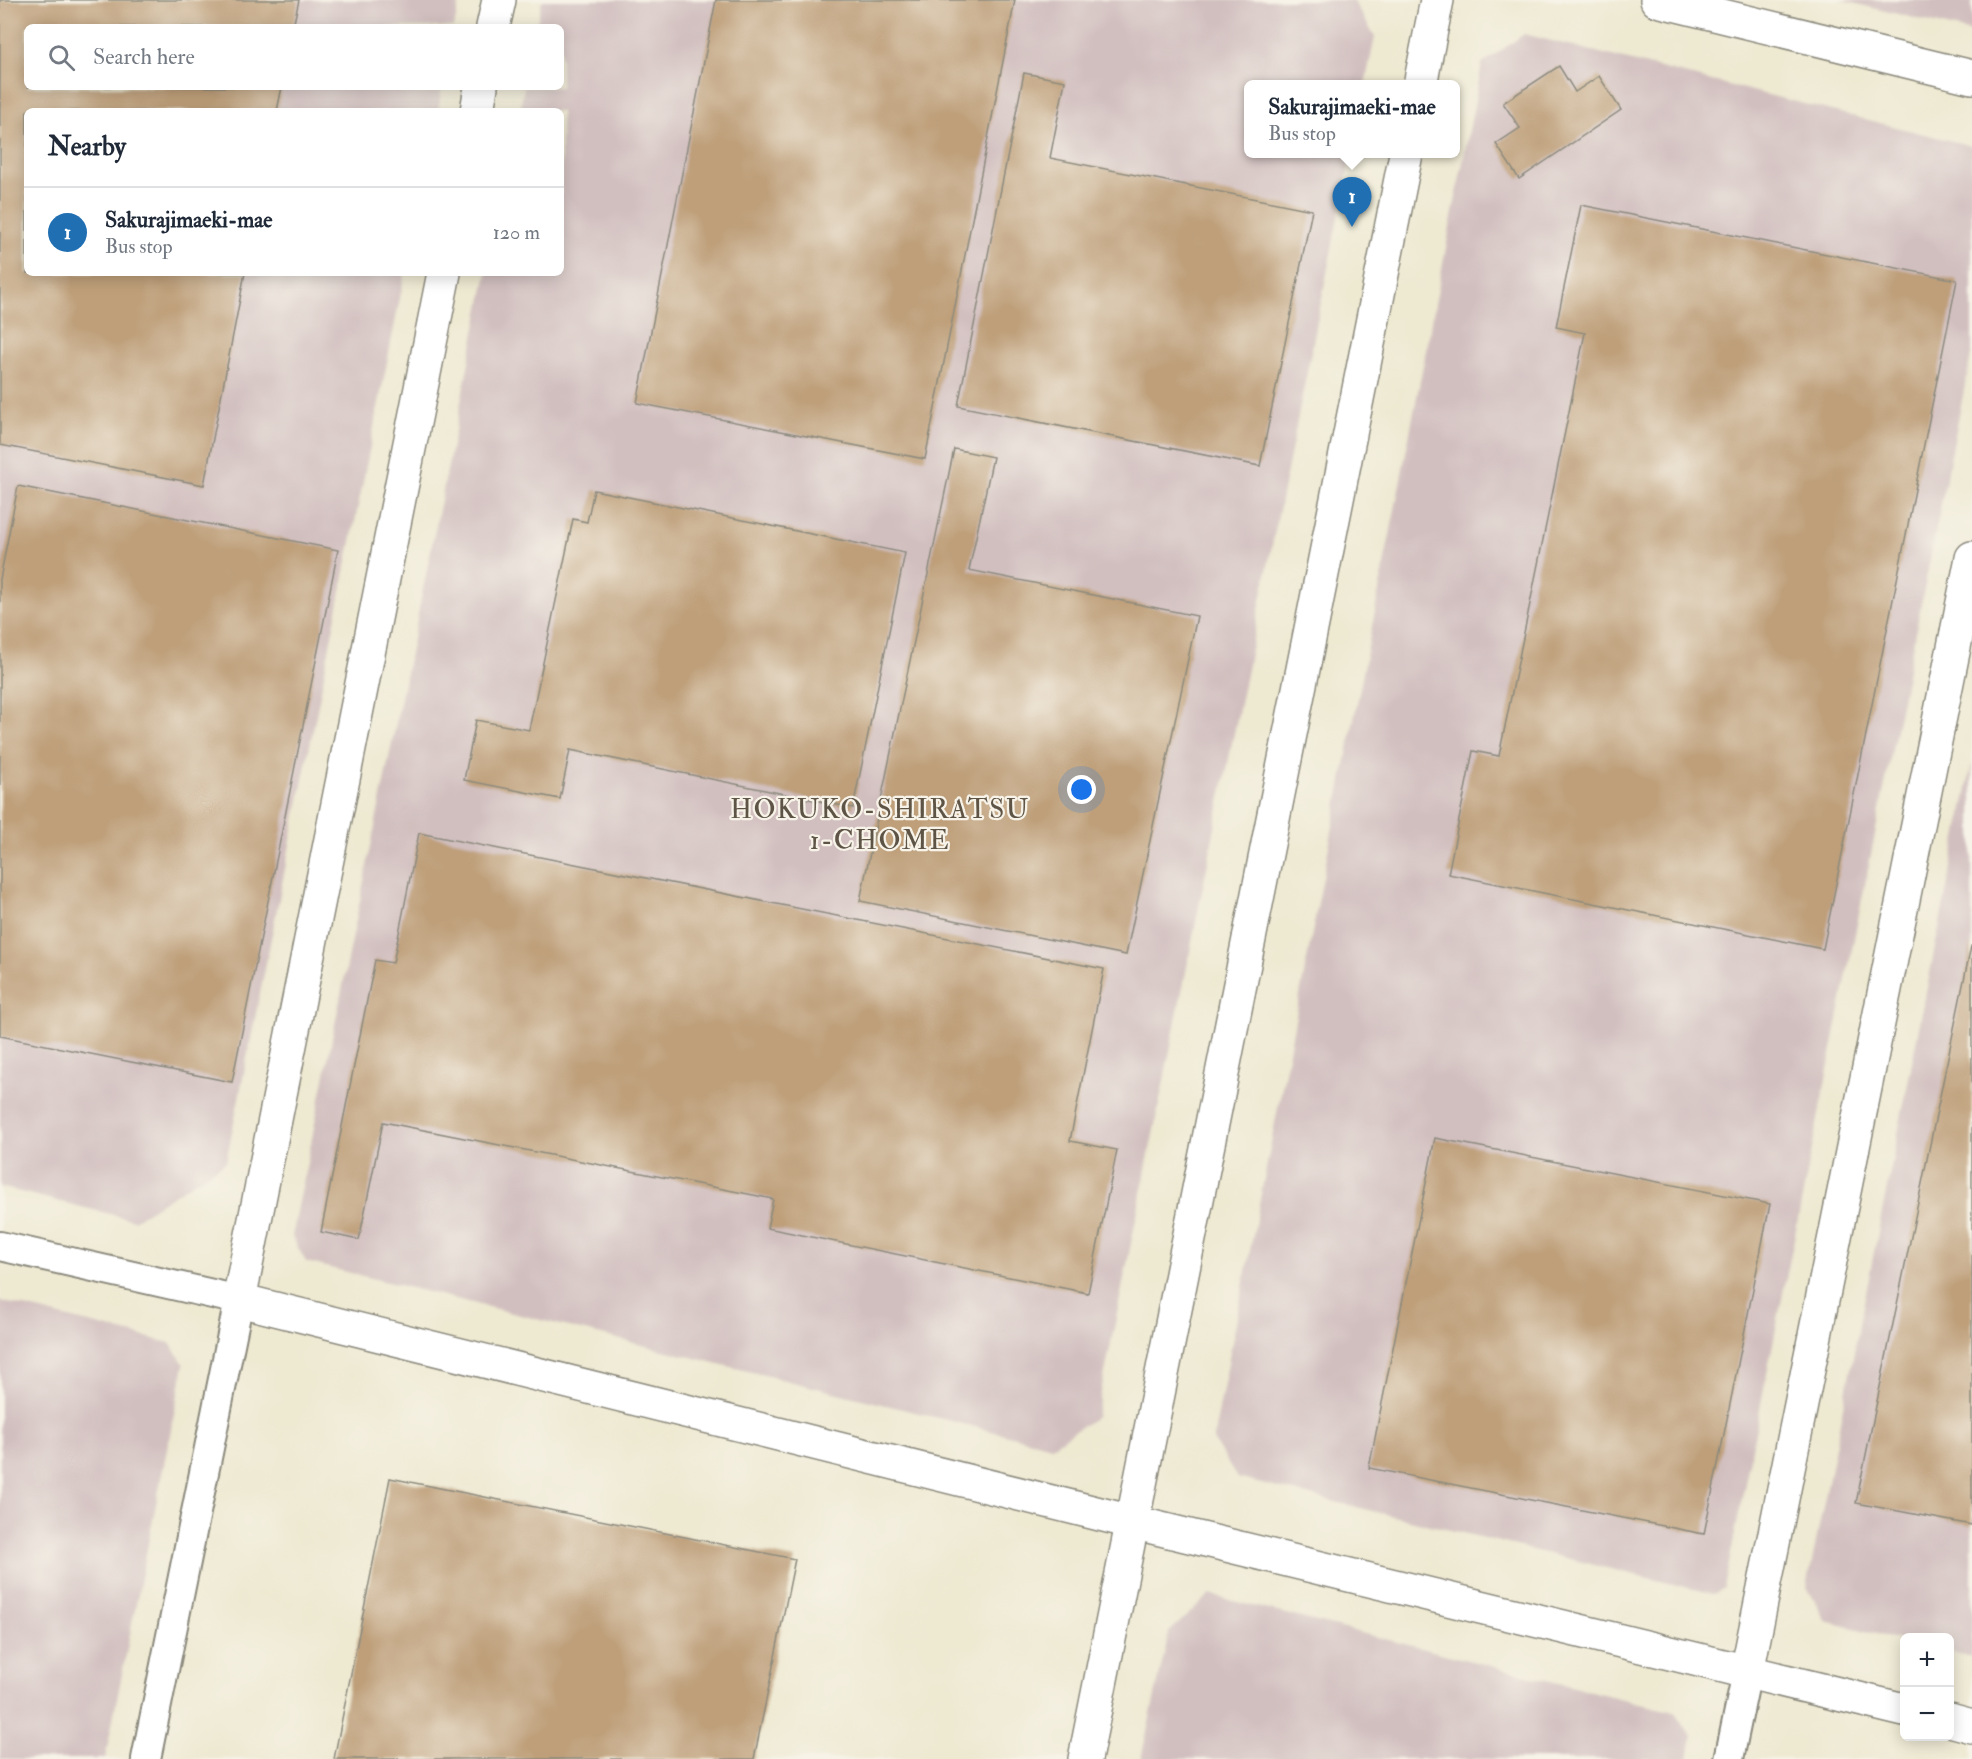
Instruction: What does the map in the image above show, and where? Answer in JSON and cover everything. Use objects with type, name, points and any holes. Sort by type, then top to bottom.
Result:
[{"type":"street","points":[[494,24],[499,0]]},
{"type":"street","points":[[1421,80],[1437,0]]},
{"type":"street","points":[[1657,0],[1972,77]]},
{"type":"street","points":[[478,108],[480,90]]},
{"type":"street","points":[[1085,1759],[1405,158]]},
{"type":"street","points":[[146,1759],[443,276]]},
{"type":"street","points":[[1729,1759],[1972,558]]},
{"type":"street","points":[[0,1246],[239,1300],[1132,1522],[1900,1709]]},
{"type":"street","points":[[1954,1721],[1972,1726]]},
{"type":"shaded area","points":[[0,0],[460,0],[455,24],[24,24],[24,90],[442,90],[438,108],[24,108],[24,276],[404,276],[226,1162],[134,1220],[0,1187]]},
{"type":"shaded area","points":[[542,0],[1353,0],[1375,37],[1366,80],[1244,80],[1244,158],[1350,158],[1096,1417],[1052,1446],[306,1262],[292,1237],[486,276],[564,276],[564,108],[520,108],[524,90],[564,90],[564,24],[537,24]]},
{"type":"shaded area","points":[[1840,0],[1972,0],[1972,32]]},
{"type":"shaded area","points":[[1524,34],[1972,146],[1972,350],[1724,1588],[1714,1594],[1237,1478],[1213,1440],[1482,64]]},
{"type":"shaded area","points":[[1972,763],[1972,1657],[1954,1653],[1954,1633],[1900,1633],[1900,1640],[1826,1621],[1807,1587]]},
{"type":"shaded area","points":[[0,1301],[170,1343],[184,1364],[105,1759],[0,1759]]},
{"type":"shaded area","points":[[1210,1595],[1674,1712],[1692,1736],[1688,1759],[1141,1759],[1169,1632]]},
{"type":"building","points":[[0,0],[299,0],[294,24],[24,24],[24,90],[281,90],[278,108],[24,108],[24,276],[244,276],[204,485],[0,445]]},
{"type":"building","points":[[716,0],[1015,0],[925,459],[637,403]]},
{"type":"building","points":[[1559,66],[1575,92],[1599,76],[1621,110],[1519,179],[1496,144],[1520,128],[1503,103]]},
{"type":"building","points":[[1024,73],[1065,81],[1050,158],[1312,210],[1260,466],[958,406]]},
{"type":"building","points":[[1581,205],[1957,280],[1823,949],[1448,874],[1473,751],[1499,756],[1585,333],[1556,327]]},
{"type":"building","points":[[954,449],[993,457],[969,570],[1197,616],[1126,955],[860,901]]},
{"type":"building","points":[[18,486],[338,550],[232,1082],[0,1036],[0,579]]},
{"type":"building","points":[[594,490],[905,553],[853,808],[570,750],[560,799],[464,780],[476,720],[529,730],[573,519],[587,522]]},
{"type":"building","points":[[419,833],[1104,969],[1070,1141],[1117,1150],[1088,1293],[767,1228],[773,1199],[383,1122],[359,1240],[321,1232],[375,960],[393,963]]},
{"type":"building","points":[[1972,946],[1972,1525],[1856,1503]]},
{"type":"building","points":[[1435,1138],[1770,1204],[1704,1534],[1369,1468]]},
{"type":"building","points":[[390,1478],[795,1559],[754,1759],[334,1759]]},
{"type":"place","name":"Sakurajimaeki-mae","points":[[1352,227]]},
{"type":"district","name":"HOKUKO-SHIRATSU 1-CHOME","points":[[880,824]]}]
